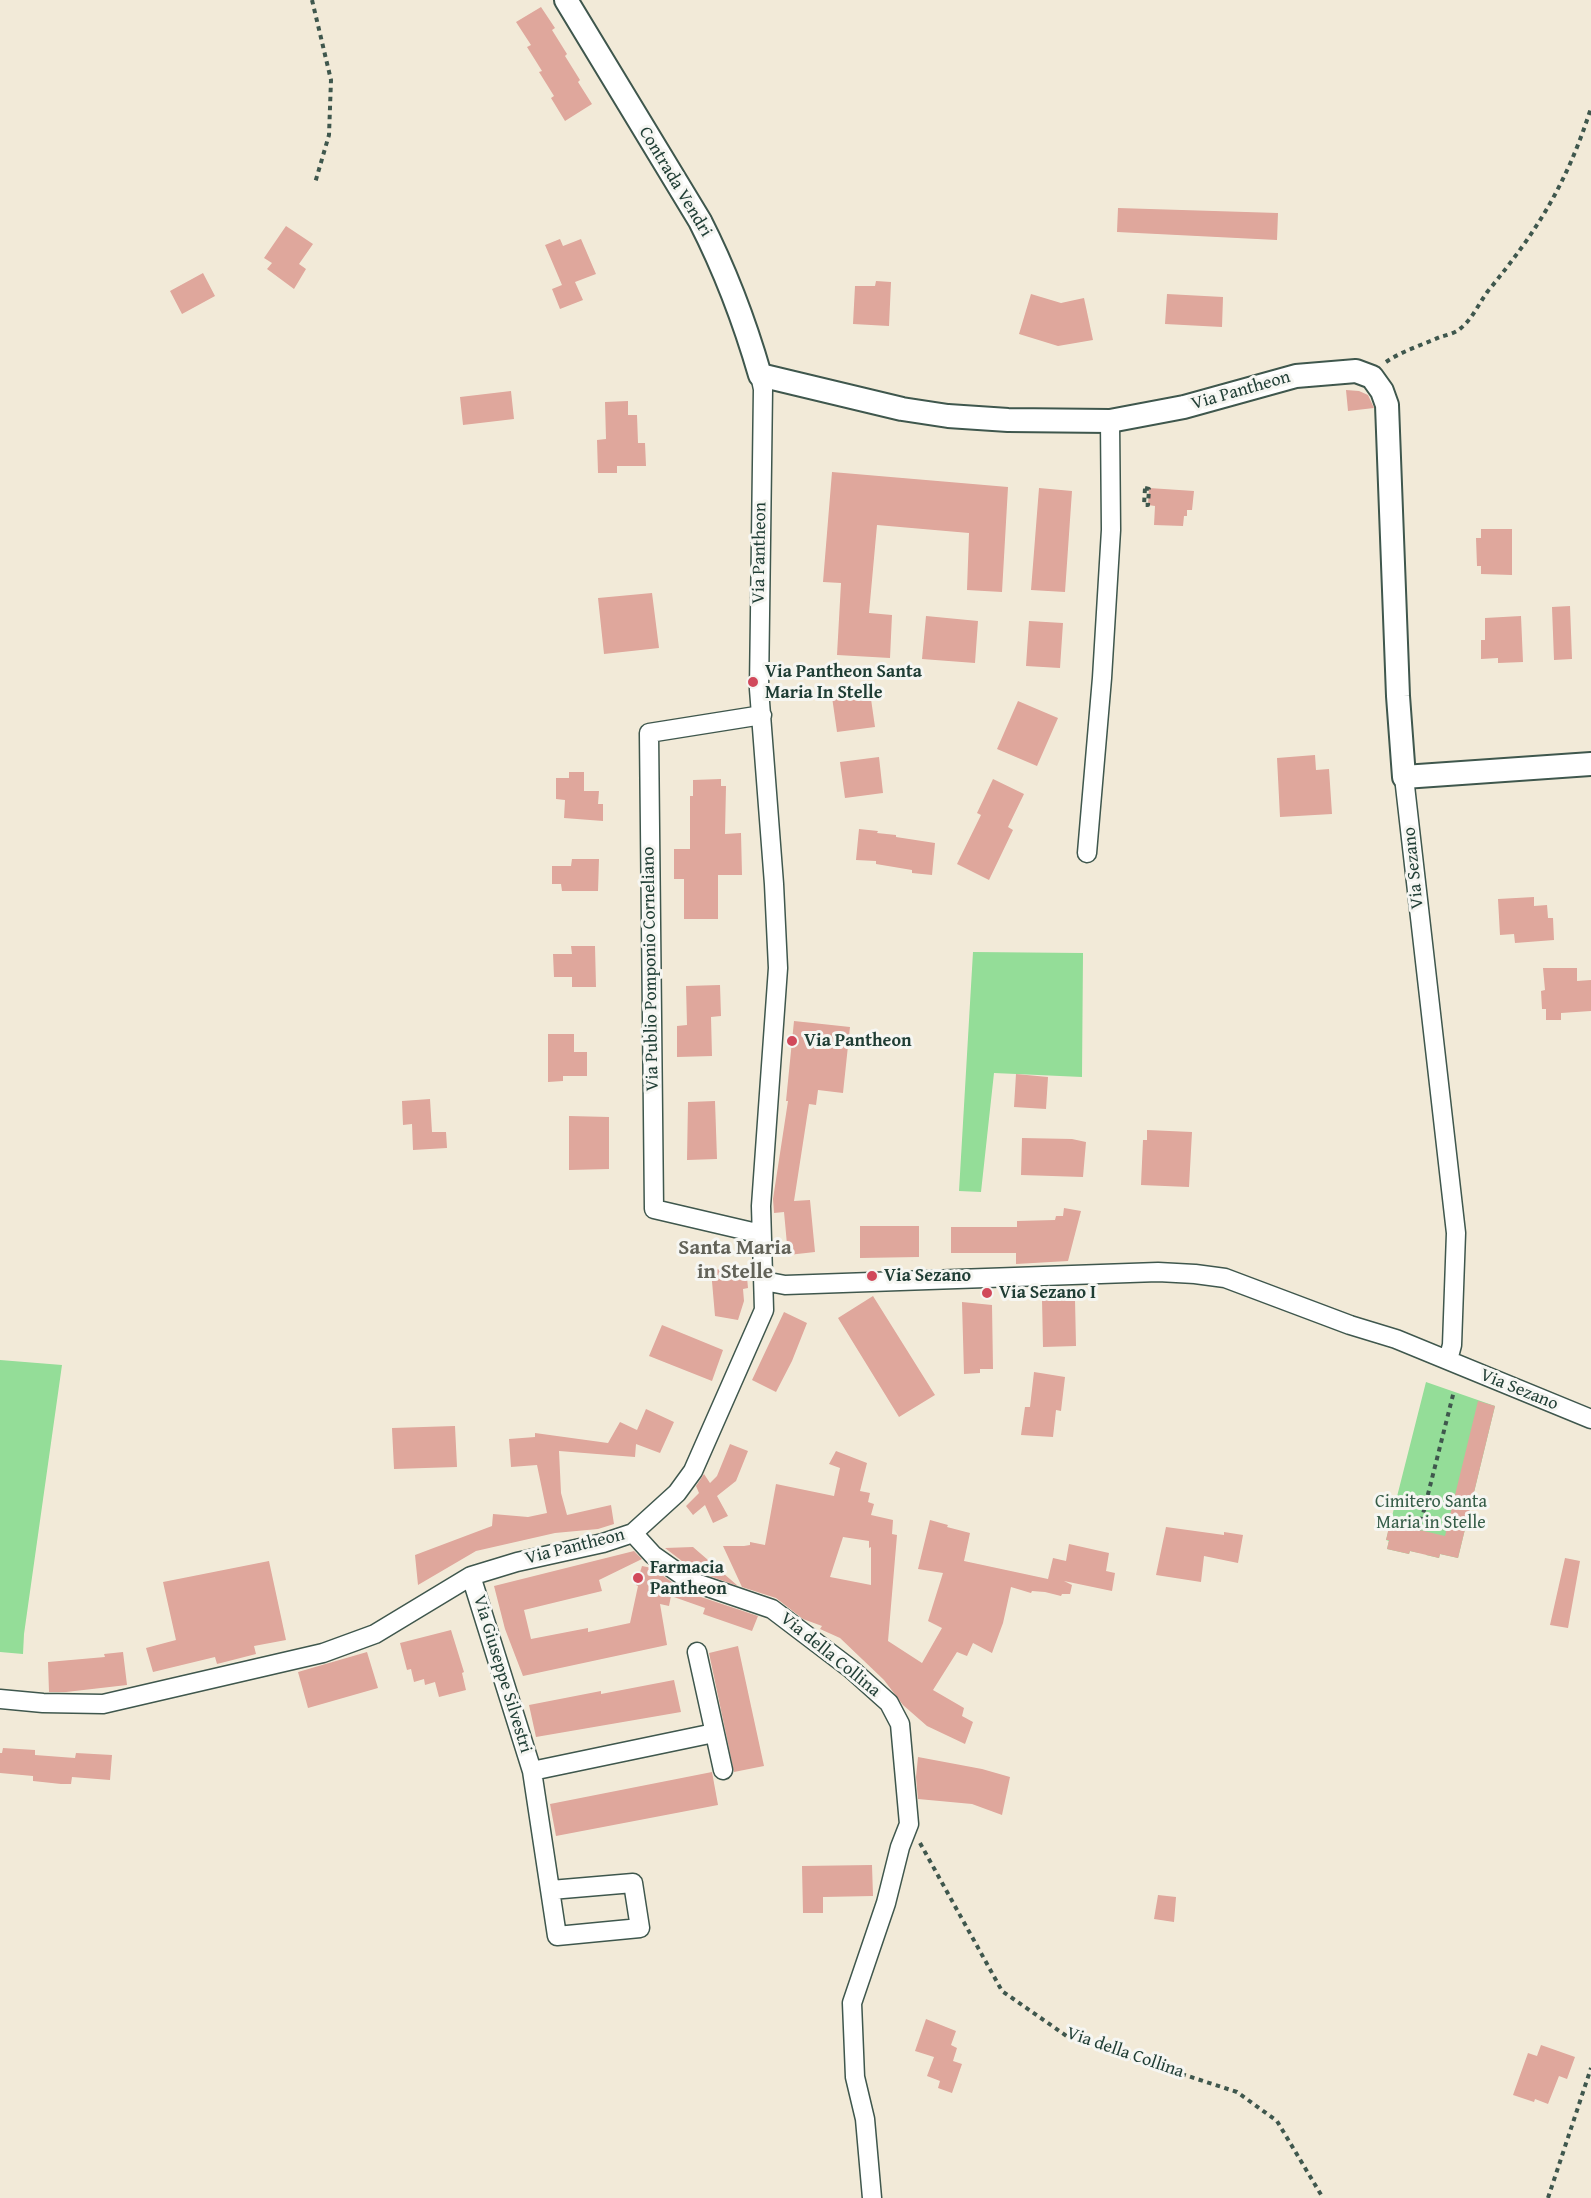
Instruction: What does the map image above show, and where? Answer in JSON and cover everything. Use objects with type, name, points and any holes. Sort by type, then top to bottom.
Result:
[{"type":"street","name":"Contrada Vendri","points":[[566,0],[704,228],[750,340],[760,375]]},
{"type":"street","name":"Via Pantheon","points":[[0,1699],[43,1703],[103,1704],[323,1653],[375,1634],[471,1576],[517,1562],[603,1543],[633,1533],[677,1493],[693,1471],[764,1310],[761,1206],[778,968],[759,689],[763,389],[760,375],[902,410],[1008,420],[1110,421],[1184,408],[1296,376],[1356,371],[1371,377]]},
{"type":"street","name":"Via Sezano","points":[[1371,377],[1382,391],[1387,405],[1398,696],[1404,777],[1456,1233],[1452,1345],[1448,1360]]},
{"type":"street","points":[[1087,853],[1111,542],[1110,421]]},
{"type":"street","name":"Via Publio Pomponio Corneliano","points":[[761,1234],[654,1209],[649,733],[762,715]]},
{"type":"street","points":[[1404,777],[1591,764]]},
{"type":"street","name":"Via Sezano","points":[[764,1281],[784,1285],[1124,1272],[1195,1274],[1225,1278],[1350,1325],[1396,1339],[1591,1419]]},
{"type":"street","name":"Via della Collina","points":[[633,1533],[653,1555],[690,1581],[772,1610],[851,1669],[889,1703],[900,1725],[909,1824],[900,1847],[886,1903],[852,2003],[855,2077],[865,2119],[872,2198]]},
{"type":"street","name":"Via Giuseppe Silvestri","points":[[471,1576],[532,1771],[557,1936],[640,1928],[633,1882],[551,1890]]},
{"type":"street","points":[[697,1652],[723,1770]]},
{"type":"street","name":"Via Giuseppe Silvestri","points":[[532,1771],[714,1733]]},
{"type":"path","points":[[312,0],[331,80],[328,135],[315,183]]},
{"type":"path","points":[[1371,377],[1396,355],[1460,329],[1476,311],[1554,200],[1576,153],[1591,108]]},
{"type":"path","points":[[1419,1530],[1454,1391]]},
{"type":"path","name":"Via della Collina","points":[[909,1824],[1002,1991],[1068,2037],[1237,2092],[1277,2121],[1323,2198]]},
{"type":"path","points":[[1548,2198],[1591,2068]]},
{"type":"green space","points":[[973,952],[1083,953],[1082,1077],[994,1073],[981,1192],[959,1191]]},
{"type":"green space","points":[[0,1360],[62,1365],[23,1654],[0,1652]]},
{"type":"green space","name":"Cimitero Santa Maria in Stelle","points":[[1426,1382],[1495,1406],[1458,1558],[1440,1554],[1439,1558],[1426,1555],[1427,1551],[1420,1550],[1419,1553],[1410,1551],[1409,1554],[1387,1549],[1389,1541],[1386,1540]]},
{"type":"building","points":[[541,7],[555,28],[552,30],[580,80],[578,82],[592,104],[565,121],[551,98],[554,96],[539,72],[542,71],[527,47],[531,45],[516,22]]},
{"type":"building","points":[[1118,208],[1278,213],[1277,240],[1117,232]]},
{"type":"building","points":[[286,226],[313,244],[299,264],[306,269],[294,289],[267,269],[272,263],[264,258]]},
{"type":"building","points":[[560,239],[563,246],[581,239],[596,274],[575,282],[583,300],[560,309],[552,289],[562,285],[545,245]]},
{"type":"building","points":[[203,273],[215,296],[182,314],[170,291]]},
{"type":"building","points":[[876,281],[891,282],[889,326],[853,324],[855,286],[875,286]]},
{"type":"building","points":[[1031,294],[1061,303],[1084,298],[1093,340],[1058,346],[1019,334]]},
{"type":"building","points":[[1167,294],[1223,297],[1222,327],[1165,324]]},
{"type":"building","points":[[1346,390],[1359,391],[1368,395],[1374,408],[1348,411]]},
{"type":"building","points":[[511,391],[514,419],[463,425],[460,397]]},
{"type":"building","points":[[628,401],[628,415],[637,415],[638,443],[645,443],[646,466],[617,466],[617,473],[598,473],[597,440],[606,439],[605,402]]},
{"type":"building","points":[[832,472],[1008,487],[1002,592],[967,590],[969,533],[877,525],[869,613],[892,615],[890,658],[837,655],[841,583],[823,582]]},
{"type":"building","points":[[1039,488],[1072,491],[1065,592],[1031,590]]},
{"type":"building","points":[[1149,488],[1194,491],[1192,510],[1187,510],[1183,526],[1154,525],[1155,506],[1148,505]]},
{"type":"building","points":[[1481,529],[1512,529],[1512,575],[1481,574],[1481,566],[1477,566],[1476,538],[1481,538]]},
{"type":"building","points":[[652,593],[659,648],[604,654],[598,598]]},
{"type":"building","points":[[1570,606],[1572,659],[1554,660],[1552,607]]},
{"type":"building","points":[[926,616],[978,621],[975,663],[922,659]]},
{"type":"building","points":[[1521,616],[1523,662],[1498,663],[1498,658],[1481,659],[1481,640],[1485,640],[1485,618]]},
{"type":"building","points":[[1029,621],[1063,623],[1060,668],[1026,666]]},
{"type":"building","points":[[870,692],[875,727],[837,732],[832,697]]},
{"type":"building","points":[[1018,701],[1058,718],[1037,766],[997,749]]},
{"type":"building","points":[[1315,755],[1316,770],[1329,769],[1332,814],[1280,817],[1277,758]]},
{"type":"building","points":[[879,757],[883,793],[845,798],[840,762]]},
{"type":"building","points":[[569,772],[584,772],[584,791],[599,791],[598,804],[603,804],[603,821],[564,818],[565,800],[556,799],[556,778],[569,778]]},
{"type":"building","points":[[721,779],[721,786],[726,786],[725,834],[741,833],[742,875],[718,875],[718,919],[684,919],[684,879],[674,879],[674,849],[690,849],[690,796],[693,796],[693,780]]},
{"type":"building","points":[[993,779],[1024,794],[1008,827],[1013,830],[989,880],[957,864],[981,815],[977,813]]},
{"type":"building","points":[[859,829],[935,843],[932,875],[912,873],[912,870],[876,864],[876,861],[856,860]]},
{"type":"building","points":[[572,859],[599,859],[598,891],[562,891],[561,884],[552,884],[552,866],[571,866]]},
{"type":"building","points":[[1534,897],[1534,906],[1547,905],[1548,918],[1553,918],[1554,940],[1515,943],[1514,934],[1500,935],[1498,899]]},
{"type":"building","points":[[571,946],[595,946],[596,987],[572,987],[572,977],[554,977],[553,954],[572,954]]},
{"type":"building","points":[[1543,968],[1577,968],[1577,981],[1591,980],[1591,1011],[1561,1013],[1561,1020],[1546,1020],[1546,1009],[1542,1009],[1541,991],[1545,990]]},
{"type":"building","points":[[720,985],[721,1016],[711,1017],[712,1056],[677,1057],[677,1026],[687,1025],[686,986]]},
{"type":"building","points":[[794,1021],[850,1027],[843,1093],[818,1090],[816,1105],[809,1104],[794,1201],[810,1200],[815,1252],[788,1255],[784,1212],[774,1213],[773,1199],[788,1101],[786,1101]]},
{"type":"building","points":[[548,1034],[574,1034],[574,1052],[587,1052],[587,1076],[563,1076],[563,1081],[548,1082]]},
{"type":"building","points":[[1016,1074],[1048,1077],[1046,1109],[1014,1107]]},
{"type":"building","points":[[430,1099],[432,1132],[446,1132],[447,1148],[413,1150],[412,1124],[403,1125],[402,1101]]},
{"type":"building","points":[[715,1101],[717,1159],[687,1160],[688,1102]]},
{"type":"building","points":[[569,1116],[609,1117],[609,1169],[569,1170]]},
{"type":"building","points":[[1147,1130],[1192,1132],[1189,1187],[1141,1185],[1143,1140],[1147,1140]]},
{"type":"building","points":[[1022,1138],[1072,1139],[1086,1142],[1083,1177],[1021,1175]]},
{"type":"building","points":[[1064,1208],[1081,1211],[1068,1261],[1016,1264],[1016,1253],[951,1253],[951,1227],[1017,1227],[1017,1221],[1055,1220],[1056,1216],[1063,1216]]},
{"type":"building","points":[[860,1226],[919,1226],[919,1257],[860,1258]]},
{"type":"building","points":[[746,1267],[748,1288],[743,1289],[744,1301],[738,1320],[715,1316],[711,1270]]},
{"type":"building","points":[[873,1296],[935,1395],[899,1417],[838,1318]]},
{"type":"building","points":[[1075,1299],[1076,1346],[1043,1347],[1042,1300]]},
{"type":"building","points":[[962,1302],[992,1305],[993,1369],[980,1369],[980,1373],[964,1374]]},
{"type":"building","points":[[784,1312],[807,1323],[792,1361],[776,1392],[752,1380]]},
{"type":"building","points":[[662,1325],[723,1350],[712,1381],[649,1356]]},
{"type":"building","points":[[1034,1372],[1065,1377],[1061,1411],[1056,1410],[1053,1437],[1021,1435],[1025,1407],[1030,1407]]},
{"type":"building","points":[[1478,1401],[1495,1406],[1458,1558],[1440,1554],[1439,1558],[1410,1551],[1409,1554],[1387,1549],[1389,1540],[1386,1540],[1390,1523],[1445,1536]]},
{"type":"building","points":[[646,1409],[674,1422],[660,1453],[636,1444],[635,1457],[559,1451],[561,1493],[567,1515],[611,1505],[614,1524],[598,1529],[555,1533],[476,1551],[418,1585],[415,1555],[492,1526],[493,1514],[528,1517],[547,1513],[537,1465],[511,1467],[509,1439],[535,1437],[535,1433],[608,1443],[620,1422],[637,1430]]},
{"type":"building","points":[[455,1426],[457,1467],[394,1469],[392,1428]]},
{"type":"building","points":[[730,1444],[748,1451],[736,1481],[717,1496],[728,1516],[713,1523],[705,1505],[693,1515],[686,1506],[699,1493],[696,1486],[704,1474],[710,1483],[717,1476]]},
{"type":"building","points":[[836,1451],[867,1463],[860,1491],[870,1493],[868,1502],[874,1504],[871,1515],[893,1520],[892,1534],[897,1535],[888,1641],[922,1663],[942,1628],[928,1621],[943,1573],[918,1569],[930,1520],[970,1533],[964,1561],[1048,1579],[1053,1558],[1066,1561],[1069,1544],[1109,1553],[1106,1571],[1115,1573],[1112,1591],[1064,1581],[1072,1585],[1070,1594],[1061,1596],[1045,1592],[1032,1591],[1031,1593],[1011,1587],[1003,1623],[992,1653],[973,1643],[967,1656],[957,1652],[933,1690],[964,1708],[962,1716],[973,1722],[965,1744],[927,1726],[903,1705],[884,1680],[840,1638],[820,1629],[822,1626],[803,1619],[776,1598],[742,1587],[723,1546],[744,1546],[750,1545],[750,1542],[765,1545],[776,1484],[834,1496],[840,1468],[829,1464]],"holes":[[[843,1537],[869,1541],[871,1585],[830,1577]]]},
{"type":"building","points":[[1166,1527],[1224,1535],[1224,1532],[1243,1535],[1238,1563],[1204,1556],[1201,1582],[1156,1575]]},
{"type":"building","points":[[693,1547],[738,1586],[695,1571],[665,1548]]},
{"type":"building","points":[[634,1551],[642,1559],[599,1580],[602,1591],[524,1610],[531,1639],[588,1628],[588,1632],[630,1623],[638,1586],[636,1585],[642,1566],[652,1568],[686,1592],[758,1616],[752,1631],[703,1614],[705,1608],[671,1596],[669,1606],[660,1604],[667,1645],[523,1676],[505,1629],[494,1586]]},
{"type":"building","points":[[1565,1558],[1580,1561],[1568,1628],[1550,1625]]},
{"type":"building","points":[[269,1561],[286,1640],[254,1646],[256,1654],[217,1664],[215,1657],[153,1672],[146,1648],[176,1640],[163,1582]]},
{"type":"building","points":[[451,1630],[464,1672],[462,1673],[466,1690],[439,1697],[435,1682],[425,1685],[424,1679],[414,1682],[411,1669],[407,1670],[400,1643]]},
{"type":"building","points":[[738,1646],[764,1766],[734,1772],[709,1653]]},
{"type":"building","points":[[123,1652],[127,1685],[49,1692],[48,1662],[105,1657],[104,1654]]},
{"type":"building","points":[[367,1652],[378,1688],[308,1708],[298,1672]]},
{"type":"building","points":[[674,1680],[681,1712],[536,1737],[529,1705]]},
{"type":"building","points":[[3,1748],[35,1750],[35,1755],[75,1758],[76,1753],[112,1755],[110,1780],[72,1777],[71,1784],[61,1784],[33,1781],[33,1776],[0,1773],[0,1753]]},
{"type":"building","points":[[918,1757],[982,1769],[1010,1777],[1002,1815],[972,1804],[918,1799],[916,1777]]},
{"type":"building","points":[[712,1772],[718,1805],[556,1836],[550,1804]]},
{"type":"building","points":[[872,1865],[873,1896],[823,1897],[823,1913],[803,1913],[802,1866]]},
{"type":"building","points":[[1158,1895],[1176,1897],[1174,1922],[1154,1919]]},
{"type":"building","points":[[926,2019],[956,2031],[951,2045],[957,2048],[953,2061],[962,2064],[952,2093],[938,2088],[940,2081],[927,2076],[934,2057],[915,2051]]},
{"type":"building","points":[[1541,2045],[1575,2057],[1567,2079],[1559,2076],[1548,2104],[1513,2095],[1528,2053],[1537,2056]]},
{"type":"place","name":"Via Pantheon Santa Maria In Stelle","points":[[753,682]]},
{"type":"place","name":"Via Pantheon","points":[[792,1041]]},
{"type":"place","name":"Via Sezano","points":[[872,1276]]},
{"type":"place","name":"Via Sezano I","points":[[987,1293]]},
{"type":"place","name":"Farmacia Pantheon","points":[[638,1578]]},
{"type":"district","name":"Santa Maria in Stelle","points":[[735,1261]]}]
